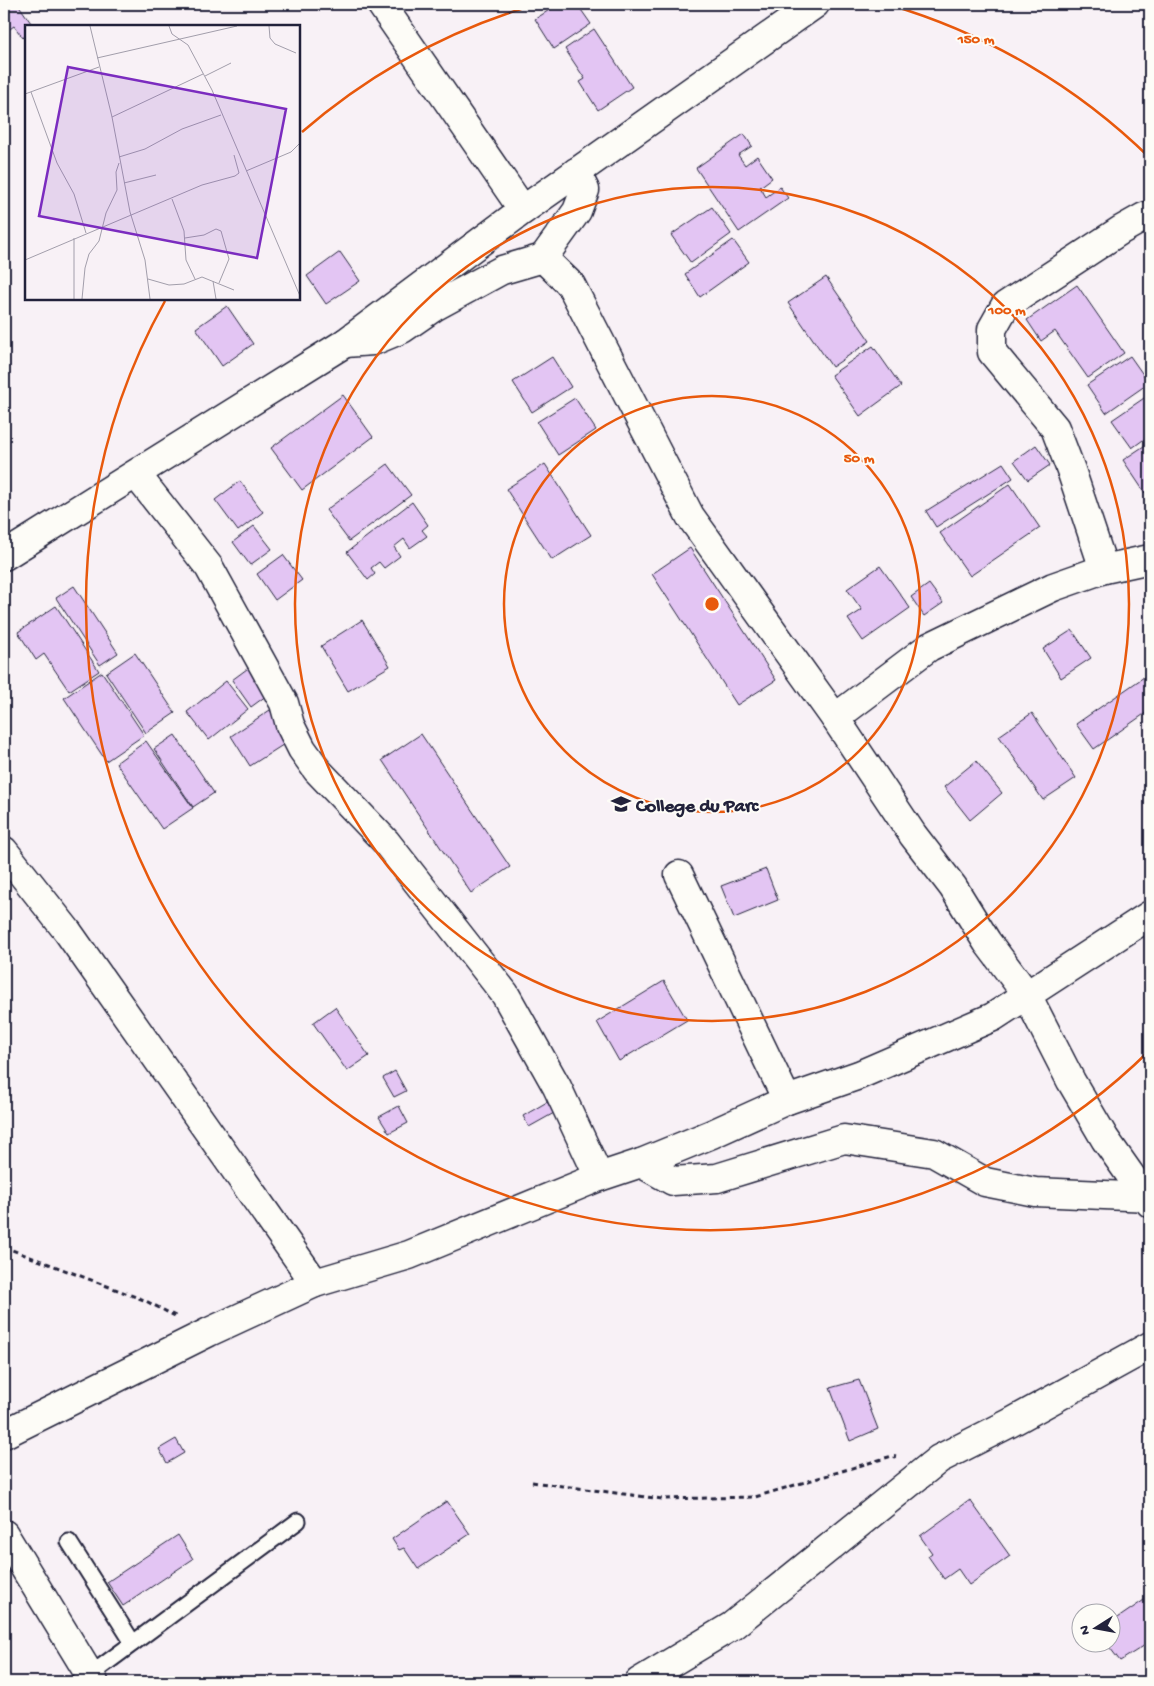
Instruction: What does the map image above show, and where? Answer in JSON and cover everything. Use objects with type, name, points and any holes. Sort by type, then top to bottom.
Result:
[{"type":"street","points":[[381,4],[523,210]]},
{"type":"street","points":[[4,556],[345,343],[523,210],[815,4]]},
{"type":"street","points":[[345,343],[372,341],[402,329],[434,307],[502,270],[543,258],[577,212],[585,190],[576,172]]},
{"type":"street","points":[[1104,569],[1055,428],[992,352],[992,329],[1005,306],[1121,230],[1144,216],[1150,215]]},
{"type":"street","points":[[543,258],[571,285],[690,516],[835,718],[913,834],[953,887],[987,942],[1027,995],[1071,1081],[1104,1139],[1149,1199]]},
{"type":"street","points":[[136,474],[209,567],[284,703],[290,724],[302,749],[317,770],[386,842],[505,994],[557,1087],[599,1177]]},
{"type":"street","points":[[835,718],[929,648],[1053,586],[1104,569],[1150,559]]},
{"type":"street","points":[[4,851],[68,932],[314,1283]]},
{"type":"street","points":[[679,875],[787,1100]]},
{"type":"street","points":[[4,1434],[209,1332],[314,1283],[409,1255],[599,1177],[641,1163],[712,1134],[787,1100],[860,1074],[993,1017],[1150,915]]},
{"type":"street","points":[[641,1163],[673,1181],[717,1178],[844,1139],[934,1153],[985,1182],[1035,1192],[1149,1199]]},
{"type":"street","points":[[639,1682],[732,1626],[940,1460],[1150,1346]]},
{"type":"street","points":[[4,1534],[92,1679]]},
{"type":"lane","points":[[92,1679],[133,1643],[298,1521]]},
{"type":"lane","points":[[69,1542],[133,1643]]},
{"type":"path","points":[[4,1247],[144,1300],[209,1332]]},
{"type":"path","points":[[532,1482],[662,1499],[755,1497],[892,1456],[940,1460]]},
{"type":"building","points":[[4,4],[18,4],[32,25],[25,25],[25,36],[23,38],[14,26],[4,33]]},
{"type":"building","points":[[559,4],[577,4],[591,24],[554,49],[535,19]]},
{"type":"building","points":[[594,29],[632,87],[598,110],[580,82],[585,79],[565,49]]},
{"type":"building","points":[[744,134],[752,146],[738,155],[745,165],[757,156],[772,178],[760,187],[766,197],[780,187],[788,198],[739,232],[696,168]]},
{"type":"building","points":[[712,207],[731,234],[691,263],[671,235]]},
{"type":"building","points":[[733,240],[749,262],[700,297],[685,274]]},
{"type":"building","points":[[340,252],[360,281],[326,304],[307,276]]},
{"type":"building","points":[[826,277],[870,341],[832,367],[788,303]]},
{"type":"building","points":[[1077,285],[1124,353],[1088,378],[1055,331],[1041,341],[1027,320]]},
{"type":"building","points":[[227,306],[253,344],[222,366],[196,328]]},
{"type":"building","points":[[1150,338],[1150,349],[1145,341]]},
{"type":"building","points":[[873,346],[901,386],[860,416],[831,375]]},
{"type":"building","points":[[1130,356],[1149,383],[1106,413],[1087,385]]},
{"type":"building","points":[[552,357],[571,387],[532,412],[513,382]]},
{"type":"building","points":[[1150,394],[1150,435],[1132,448],[1112,420]]},
{"type":"building","points":[[343,395],[373,437],[302,490],[271,448]]},
{"type":"building","points":[[575,398],[596,430],[558,455],[537,422]]},
{"type":"building","points":[[1150,442],[1150,489],[1145,493],[1123,460]]},
{"type":"building","points":[[1036,445],[1050,465],[1028,480],[1014,461]]},
{"type":"building","points":[[1003,463],[1013,478],[936,527],[926,511]]},
{"type":"building","points":[[388,464],[411,495],[349,541],[326,510]]},
{"type":"building","points":[[545,464],[591,535],[552,560],[506,489]]},
{"type":"building","points":[[240,481],[263,512],[238,531],[215,500]]},
{"type":"building","points":[[1010,484],[1040,528],[970,576],[940,533]]},
{"type":"building","points":[[412,502],[428,525],[422,530],[427,536],[410,548],[404,539],[394,547],[400,556],[384,568],[379,562],[371,568],[375,574],[368,580],[347,552]]},
{"type":"building","points":[[254,526],[272,549],[250,565],[233,542]]},
{"type":"building","points":[[690,548],[776,680],[737,705],[652,574]]},
{"type":"building","points":[[283,555],[302,580],[275,600],[257,574]]},
{"type":"building","points":[[880,566],[910,608],[863,641],[848,619],[862,610],[847,589]]},
{"type":"building","points":[[929,584],[943,603],[924,616],[911,597]]},
{"type":"building","points":[[74,586],[118,653],[100,665],[56,598]]},
{"type":"building","points":[[56,606],[99,671],[69,691],[44,654],[36,660],[18,632]]},
{"type":"building","points":[[362,620],[390,666],[348,691],[321,646]]},
{"type":"building","points":[[1072,630],[1091,658],[1061,678],[1043,649]]},
{"type":"building","points":[[135,653],[175,713],[146,733],[106,673]]},
{"type":"building","points":[[251,666],[270,693],[251,707],[232,680]]},
{"type":"building","points":[[102,672],[144,735],[106,761],[64,698]]},
{"type":"building","points":[[1144,677],[1150,685],[1150,710],[1094,749],[1076,724]]},
{"type":"building","points":[[226,681],[248,709],[209,740],[187,712]]},
{"type":"building","points":[[270,710],[289,741],[250,766],[231,736]]},
{"type":"building","points":[[1032,713],[1076,778],[1043,800],[999,736]]},
{"type":"building","points":[[421,734],[510,867],[471,893],[382,760]]},
{"type":"building","points":[[175,735],[214,793],[193,807],[154,749]]},
{"type":"building","points":[[146,741],[193,808],[162,829],[116,763]]},
{"type":"building","points":[[976,761],[1002,793],[970,820],[944,787]]},
{"type":"building","points":[[766,869],[778,900],[734,918],[721,886]]},
{"type":"building","points":[[664,981],[687,1020],[619,1061],[597,1022]]},
{"type":"building","points":[[335,1007],[369,1056],[347,1071],[313,1023]]},
{"type":"building","points":[[395,1071],[406,1091],[394,1097],[383,1078]]},
{"type":"building","points":[[547,1102],[554,1113],[529,1127],[523,1116]]},
{"type":"building","points":[[399,1106],[408,1123],[389,1133],[379,1117]]},
{"type":"building","points":[[859,1380],[878,1429],[850,1441],[830,1388]]},
{"type":"building","points":[[176,1439],[184,1453],[167,1463],[159,1449]]},
{"type":"building","points":[[970,1500],[1010,1556],[969,1585],[958,1569],[944,1579],[928,1556],[932,1553],[920,1536]]},
{"type":"building","points":[[447,1501],[470,1534],[418,1569],[404,1548],[399,1550],[392,1539]]},
{"type":"building","points":[[178,1535],[193,1559],[123,1606],[107,1582]]},
{"type":"building","points":[[1150,1596],[1150,1642],[1120,1661],[1115,1654],[1122,1654],[1122,1615]]},
{"type":"place","name":"College du Parc","points":[[621,804]]}]
